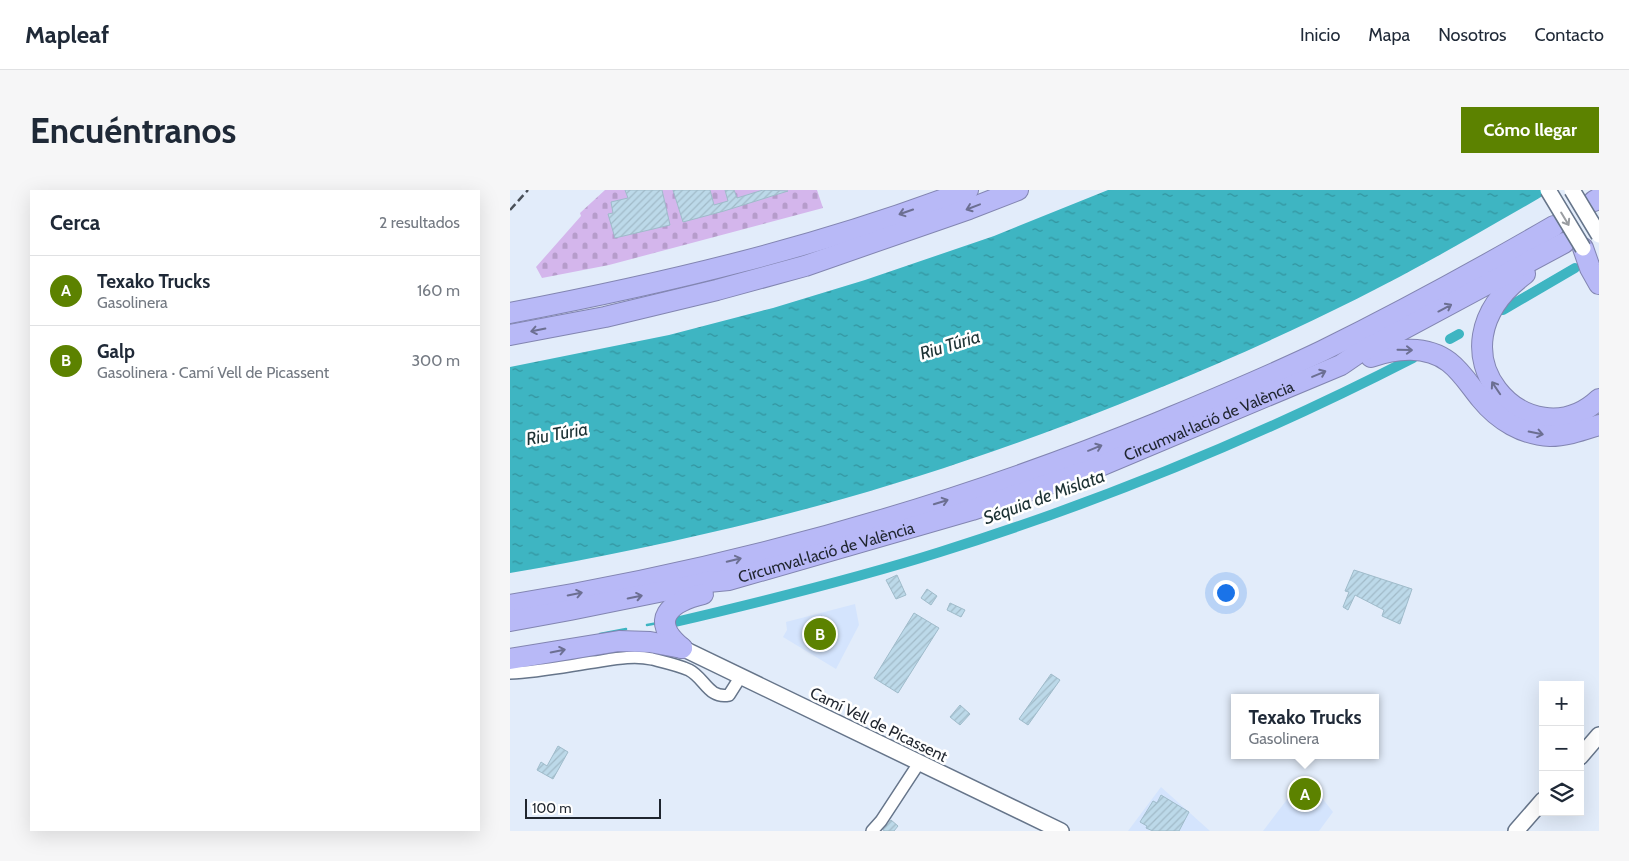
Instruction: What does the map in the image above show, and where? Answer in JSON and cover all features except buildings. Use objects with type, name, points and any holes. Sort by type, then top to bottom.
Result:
[{"type":"highway","points":[[510,313],[712,270],[873,224],[968,190]]},
{"type":"highway","points":[[510,335],[605,317],[717,290],[805,266],[822,258],[882,240],[1018,190]]},
{"type":"highway","name":"Circumval·lació de València","points":[[510,605],[638,582],[796,545],[885,520],[1074,457],[1206,403],[1321,352],[1488,265],[1554,226]]},
{"type":"highway","points":[[1596,271],[1568,246],[1542,262],[1512,284],[1492,309],[1482,340],[1482,354],[1493,386],[1512,405],[1525,412],[1544,418],[1561,417],[1576,414],[1592,406],[1599,399]]},
{"type":"highway","name":"Circumval·lació de València","points":[[510,621],[708,582],[729,580],[972,510],[1093,469],[1341,365],[1357,354],[1538,256],[1568,246]]},
{"type":"highway","points":[[510,321],[649,298],[716,283],[804,259],[822,258]]},
{"type":"highway","points":[[1341,365],[1399,349],[1417,350],[1434,354],[1447,360],[1483,402],[1498,416],[1523,430],[1536,434],[1565,435],[1599,425]]},
{"type":"highway","points":[[682,648],[671,640],[667,633],[666,618],[670,610],[677,603],[710,592],[729,580]]},
{"type":"highway","points":[[510,616],[551,609],[570,610]]},
{"type":"highway","points":[[510,659],[619,641],[650,642],[682,648]]},
{"type":"street","points":[[1548,190],[1568,246]]},
{"type":"street","points":[[1572,190],[1599,235]]},
{"type":"street","name":"Camí Vell de Picassent","points":[[682,648],[1061,831]]},
{"type":"street","points":[[510,673],[537,671],[614,658],[640,657],[689,670],[698,676],[708,690],[723,696],[729,695],[741,676]]},
{"type":"street","points":[[1584,752],[1599,735]]},
{"type":"street","points":[[872,831],[881,822],[919,762]]},
{"type":"street","points":[[1516,831],[1539,805]]},
{"type":"shaded area","points":[[855,604],[859,625],[836,669],[783,637],[787,630],[786,622]]},
{"type":"shaded area","points":[[1305,776],[1333,812],[1319,831],[1263,831]]},
{"type":"shaded area","points":[[1161,787],[1210,831],[1128,831]]},
{"type":"green space","points":[[605,190],[817,190],[823,208],[609,265],[542,278],[536,267],[581,216],[580,213]]},
{"type":"water","name":"Riu Túria","points":[[1108,190],[1552,190],[1444,253],[1381,287],[1252,349],[1170,384],[1021,442],[869,492],[779,516],[664,543],[510,573],[510,367],[669,335],[773,308],[865,280],[994,236]]},
{"type":"waterway","name":"Séquia de Mislata","points":[[1512,301],[1574,265]]},
{"type":"waterway","name":"Séquia de Mislata","points":[[1503,310],[1575,268]]},
{"type":"waterway","name":"Séquia de Mislata","points":[[1449,336],[1458,331]]},
{"type":"waterway","name":"Séquia de Mislata","points":[[1450,339],[1459,334]]},
{"type":"waterway","name":"Séquia de Mislata","points":[[671,623],[873,572],[940,552],[1061,511],[1121,489],[1240,440],[1356,387],[1413,358]]},
{"type":"waterway","name":"Séquia de Mislata","points":[[673,620],[848,576],[991,533],[1062,508],[1202,454],[1270,424],[1405,359]]},
{"type":"waterway","name":"Séquia de Mislata","points":[[647,625],[658,623]]},
{"type":"waterway","name":"Séquia de Mislata","points":[[600,634],[626,629]]},
{"type":"railway","points":[[510,210],[528,190]]},
{"type":"place","name":"Galp","points":[[820,634]]},
{"type":"place","name":"Texako Trucks","points":[[1305,794]]}]
